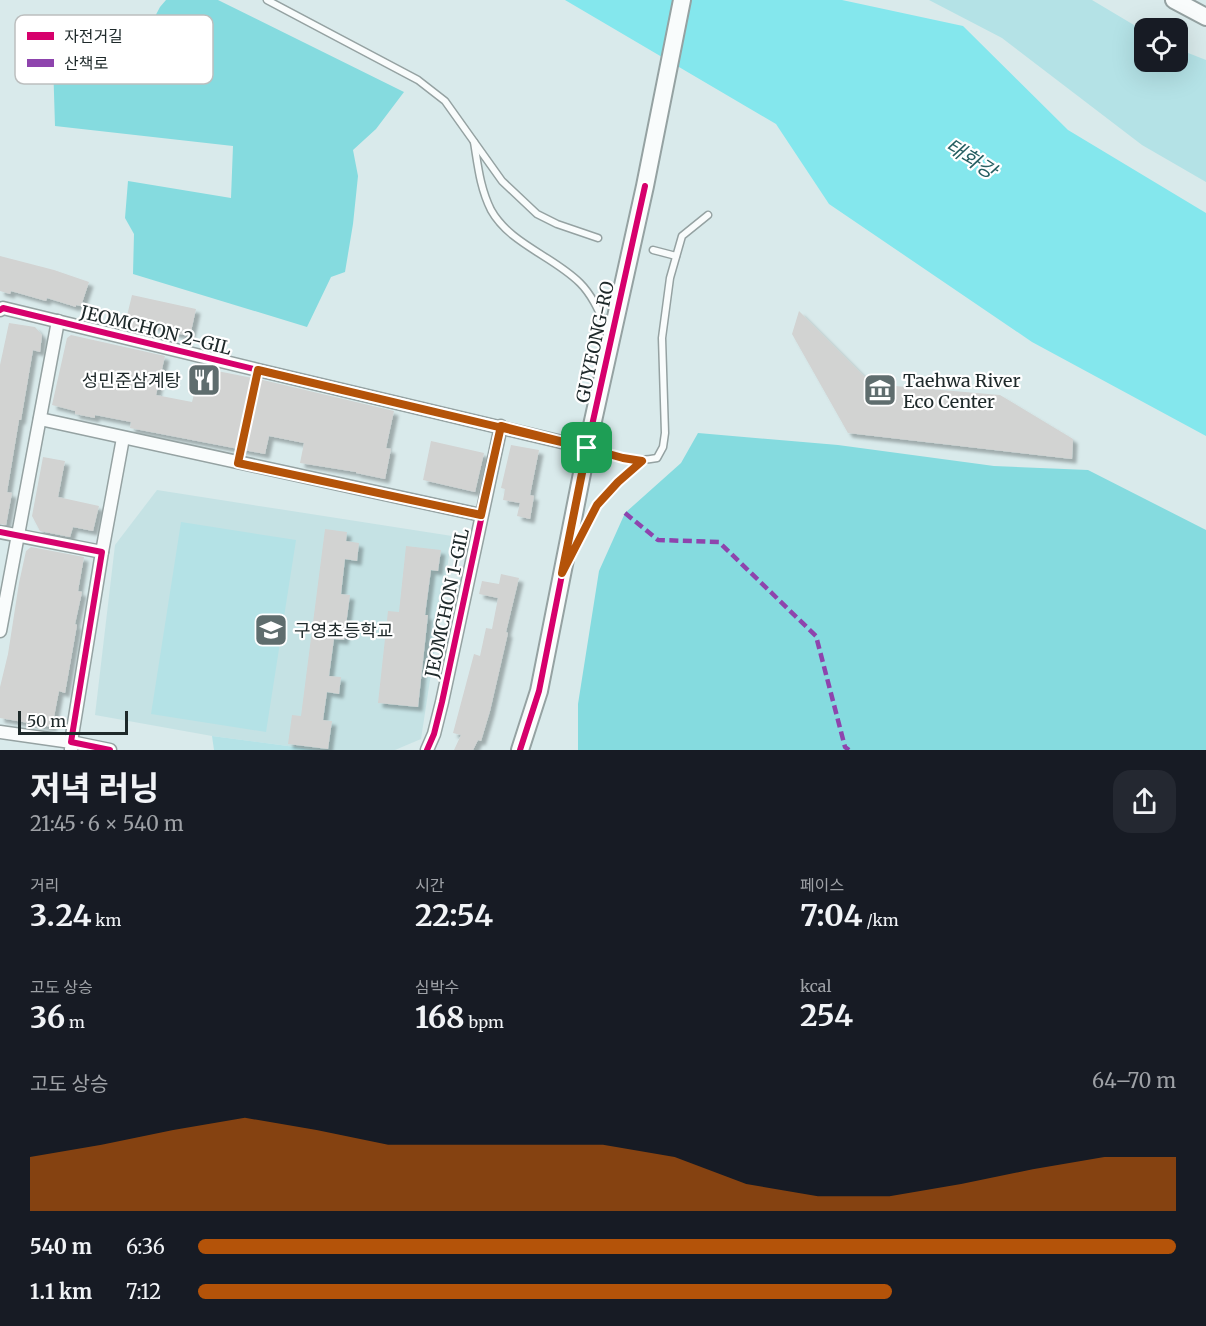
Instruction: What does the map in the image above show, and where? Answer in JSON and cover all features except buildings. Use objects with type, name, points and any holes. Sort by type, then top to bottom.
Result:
[{"type":"main road","name":"GUYEONG-RO","points":[[520,750],[539,691],[587,448],[645,186],[682,0]]},
{"type":"main road","points":[[1174,0],[1206,17]]},
{"type":"street","name":"JEOMCHON 2-GIL","points":[[0,310],[3,308],[587,448]]},
{"type":"street","points":[[0,631],[58,321]]},
{"type":"street","name":"JEOMCHON 1-GIL","points":[[40,419],[481,515]]},
{"type":"street","name":"JEOMCHON 1-GIL","points":[[427,750],[434,734],[442,702],[501,426]]},
{"type":"street","points":[[71,746],[123,438]]},
{"type":"street","points":[[0,532],[102,552]]},
{"type":"street","points":[[0,732],[71,746],[110,750]]},
{"type":"lane","points":[[267,0],[418,80],[445,100],[502,181],[537,214],[557,224],[598,238]]},
{"type":"lane","points":[[474,139],[480,184],[492,211],[505,228],[566,271],[581,285],[597,307],[611,339]]},
{"type":"lane","points":[[587,448],[642,461],[657,458],[663,447],[662,338],[670,278],[682,236],[708,215]]},
{"type":"lane","points":[[653,250],[676,256]]},
{"type":"lane","points":[[562,573],[597,505],[642,461]]},
{"type":"path","points":[[238,463],[258,370]]},
{"type":"shaded area","points":[[166,0],[218,0],[404,92],[376,129],[353,150],[358,176],[345,272],[331,277],[307,327],[133,274],[134,234],[125,218],[128,181],[231,198],[233,146],[55,126],[54,84],[213,84],[213,15],[156,15]]},
{"type":"shaded area","points":[[929,0],[1092,0],[1134,25],[1134,72],[1188,72],[1188,53],[1206,60],[1206,182],[1142,145],[1002,38]]},
{"type":"shaded area","points":[[698,433],[838,445],[994,466],[1088,470],[1206,530],[1206,750],[578,750],[578,704],[599,571],[625,513],[681,463]]},
{"type":"shaded area","name":"구영초등학교","points":[[157,490],[452,536],[421,739],[395,750],[318,750],[212,736],[95,715],[115,545]]},
{"type":"shaded area","points":[[181,522],[296,540],[266,732],[151,714]]},
{"type":"shaded area","points":[[212,736],[318,750],[214,750]]},
{"type":"water","name":"태화강","points":[[565,0],[842,0],[963,26],[1068,130],[1206,213],[1206,436],[1032,342],[829,204],[776,124]]},
{"type":"marked path","points":[[625,513],[658,540],[719,542],[816,636],[845,747],[849,750]]},
{"type":"cycle path","points":[[520,750],[539,691],[587,448],[645,186]]},
{"type":"cycle path","points":[[0,310],[3,308],[587,448]]},
{"type":"cycle path","points":[[427,750],[434,734],[442,702],[501,426]]},
{"type":"cycle path","points":[[0,532],[102,552],[71,742],[110,750]]},
{"type":"place","name":"성민준삼계탕","points":[[204,380]]},
{"type":"place","name":"Taehwa River Eco Center","points":[[880,390]]},
{"type":"place","name":"구영초등학교","points":[[271,630]]},
{"type":"route","points":[[587,448],[501,426],[481,515],[238,463],[258,370],[501,426],[587,448],[562,573],[597,505],[642,461],[587,448]]}]
